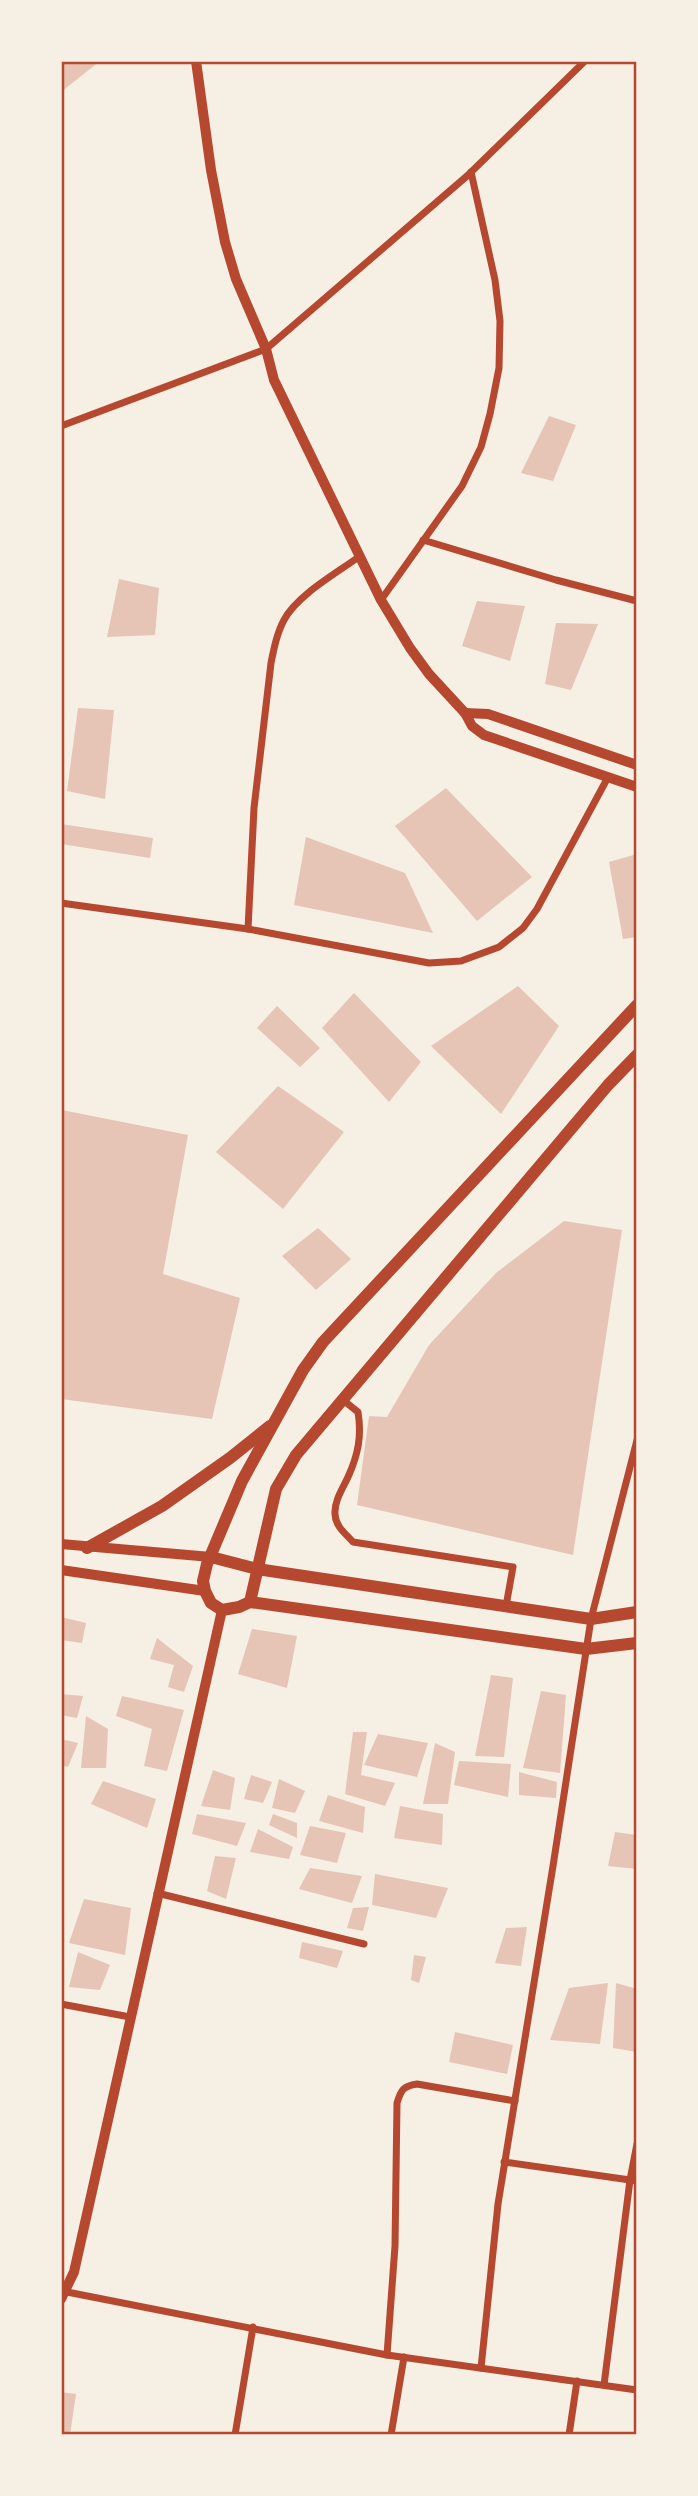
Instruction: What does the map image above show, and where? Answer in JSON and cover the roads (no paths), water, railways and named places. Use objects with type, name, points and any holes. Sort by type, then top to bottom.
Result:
[{"type":"main road","points":[[637,1005],[323,1342],[303,1370],[243,1481],[204,1572],[205,1591],[211,1603],[222,1610],[250,1602],[586,1649],[637,1643]]},
{"type":"main road","points":[[250,1602],[276,1489],[296,1455],[608,1085],[637,1055]]},
{"type":"main road","points":[[87,1548],[162,1506],[230,1458],[276,1421]]},
{"type":"main road","points":[[211,1558],[257,1569],[591,1619],[637,1612]]},
{"type":"street","points":[[196,61],[207,145],[225,242],[236,279],[266,349],[274,380],[381,600],[423,665],[465,713],[472,726],[484,735],[637,787]]},
{"type":"street","points":[[61,426],[266,349],[471,172],[584,61]]},
{"type":"street","points":[[381,600],[462,486],[481,447],[490,414],[499,368],[500,321],[495,279],[471,172]]},
{"type":"street","points":[[423,540],[637,601]]},
{"type":"street","points":[[248,929],[254,808],[276,639],[284,618],[299,601],[360,556]]},
{"type":"street","points":[[465,713],[488,714],[637,765]]},
{"type":"street","points":[[61,903],[248,929],[429,963],[461,961],[499,947],[523,928],[537,909],[607,779]]},
{"type":"street","points":[[343,1400],[358,1412],[361,1431],[359,1447],[338,1497],[335,1515],[340,1528],[353,1542],[513,1567],[506,1606]]},
{"type":"street","points":[[481,2368],[504,2162],[591,1619],[637,1440]]},
{"type":"street","points":[[61,1544],[211,1558]]},
{"type":"street","points":[[61,1570],[205,1591]]},
{"type":"street","points":[[222,1610],[74,2272],[64,2296],[253,2327],[387,2355],[637,2390]]},
{"type":"street","points":[[157,1893],[365,1944]]},
{"type":"street","points":[[61,2004],[130,2017]]},
{"type":"street","points":[[387,2355],[395,2246],[396,2116],[400,2091],[407,2085],[417,2084],[514,2101]]},
{"type":"street","points":[[604,2385],[637,2144]]},
{"type":"street","points":[[504,2162],[634,2180]]},
{"type":"street","points":[[236,2435],[253,2327]]},
{"type":"street","points":[[391,2435],[404,2357]]},
{"type":"street","points":[[569,2435],[577,2381]]}]
